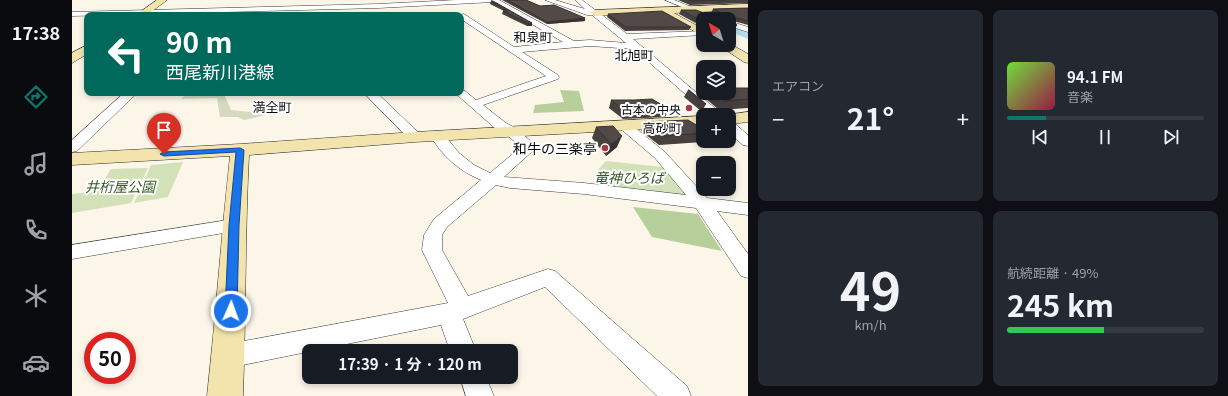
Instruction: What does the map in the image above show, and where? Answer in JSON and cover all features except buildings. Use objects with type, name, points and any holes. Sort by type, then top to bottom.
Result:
[{"type":"street","points":[[146,12],[163,0]]},
{"type":"street","points":[[215,12],[228,0]]},
{"type":"street","points":[[237,12],[495,0],[572,44]]},
{"type":"street","points":[[548,0],[595,14],[748,7]]},
{"type":"street","points":[[578,0],[624,36],[709,108]]},
{"type":"street","points":[[668,0],[700,12]]},
{"type":"street","points":[[439,2],[454,12]]},
{"type":"street","points":[[652,4],[667,10],[696,29]]},
{"type":"street","points":[[396,5],[402,12]]},
{"type":"street","points":[[72,14],[84,14]]},
{"type":"street","points":[[464,19],[554,77],[475,104]]},
{"type":"street","points":[[736,26],[748,32]]},
{"type":"street","points":[[736,33],[748,32]]},
{"type":"street","points":[[624,36],[696,33]]},
{"type":"street","points":[[736,34],[748,37]]},
{"type":"street","points":[[512,50],[590,42],[636,46]]},
{"type":"street","points":[[72,59],[84,52]]},
{"type":"street","points":[[736,52],[748,59]]},
{"type":"street","points":[[462,344],[456,311],[432,250],[434,235],[440,223],[530,147],[512,132],[501,126],[464,95]]},
{"type":"street","points":[[72,148],[128,96]]},
{"type":"street","points":[[373,96],[415,137]]},
{"type":"street","points":[[736,118],[748,117]]},
{"type":"street","points":[[72,159],[240,150],[415,137],[696,121]]},
{"type":"street","points":[[623,125],[660,154],[702,203],[748,270]]},
{"type":"street","points":[[736,132],[748,142]]},
{"type":"street","points":[[437,136],[441,144],[452,156],[463,164],[492,179],[521,185],[558,185],[748,209]]},
{"type":"street","points":[[225,396],[234,225],[240,150]]},
{"type":"street","points":[[72,252],[234,225]]},
{"type":"street","points":[[228,356],[456,311],[548,276],[677,396]]},
{"type":"street","points":[[476,384],[480,396]]},
{"type":"green space","points":[[560,90],[579,91],[584,111],[533,113],[535,105],[564,102]]},
{"type":"green space","points":[[184,96],[225,96],[231,110],[270,114],[244,120],[238,117],[220,117],[217,98],[181,99]]},
{"type":"green space","name":"竜神ひろば","points":[[606,161],[663,167],[691,199],[604,189],[598,170]]},
{"type":"green space","points":[[183,162],[168,197],[134,203],[151,165]]},
{"type":"green space","name":"井桁屋公園","points":[[148,168],[131,203],[72,213],[72,194],[97,191],[111,169]]},
{"type":"green space","points":[[633,207],[698,214],[722,251],[652,237]]},
{"type":"waterway","points":[[736,29],[748,34]]},
{"type":"place","name":"古本の中央","points":[[689,108]]},
{"type":"place","name":"和牛の三楽亭","points":[[605,148]]},
{"type":"district","name":"和泉町","points":[[533,36]]},
{"type":"district","name":"北旭町","points":[[634,54]]},
{"type":"district","name":"満全町","points":[[272,106]]},
{"type":"district","name":"高砂町","points":[[662,127]]},
{"type":"route","points":[[164,154],[240,150],[234,225],[231,311]]}]
